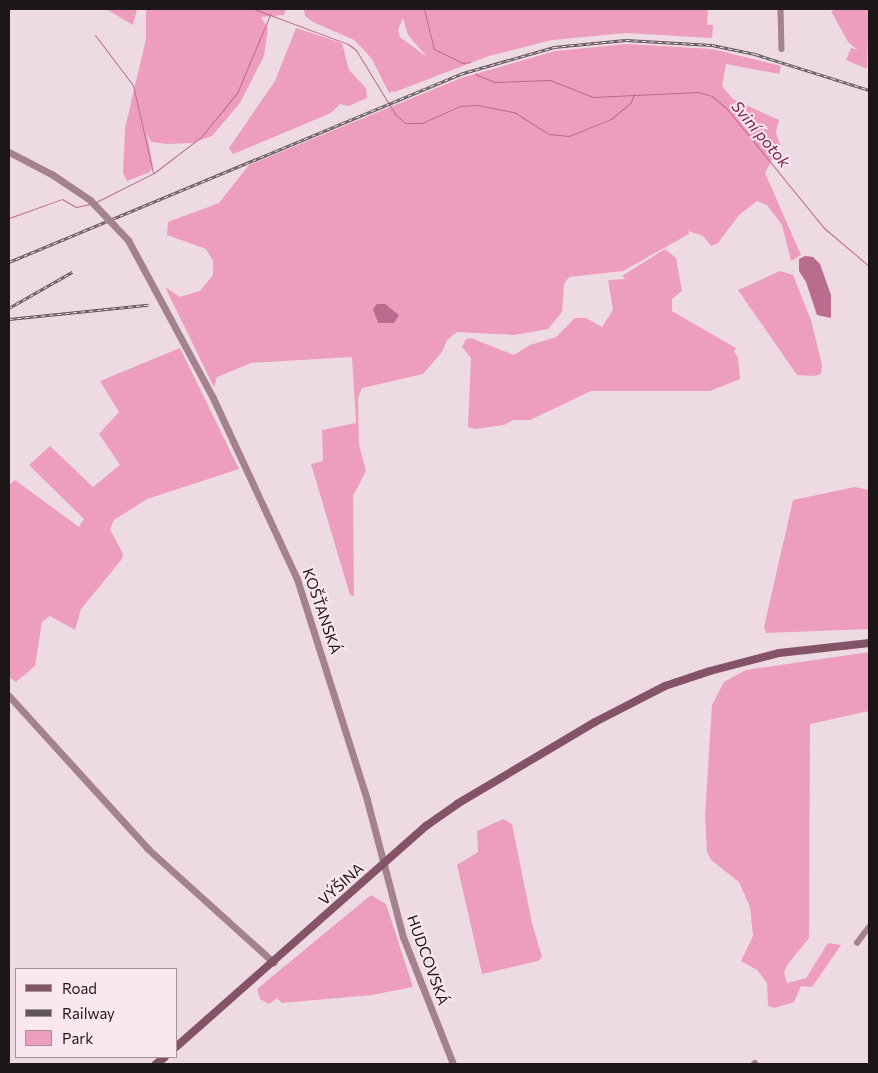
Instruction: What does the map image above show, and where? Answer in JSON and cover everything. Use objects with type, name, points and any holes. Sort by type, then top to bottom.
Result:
[{"type":"main road","name":"VÝŠINA","points":[[178,1044],[426,826],[461,801],[595,722],[672,683],[771,655],[869,643]]},
{"type":"street","points":[[781,9],[782,49]]},
{"type":"street","name":"KOŠŤANSKÁ","points":[[9,152],[53,175],[90,200],[128,240],[204,380],[301,588],[385,863]]},
{"type":"street","points":[[9,696],[148,849],[273,962]]},
{"type":"street","name":"HUDCOVSKÁ","points":[[385,863],[406,945],[453,1064]]},
{"type":"street","points":[[857,943],[869,927]]},
{"type":"green space","points":[[106,9],[137,9],[133,25]]},
{"type":"green space","points":[[146,9],[286,9],[284,15],[261,17],[268,29],[264,56],[240,103],[212,136],[192,143],[168,144],[151,142],[147,133],[153,167],[150,172],[127,181],[123,173],[125,128],[146,39]]},
{"type":"green space","points":[[304,9],[708,9],[707,25],[713,25],[712,38],[626,33],[552,40],[489,56],[389,93],[372,59],[354,40],[313,22],[305,16]],"holes":[[[403,18],[408,35],[427,57],[400,37],[398,30]]]},
{"type":"green space","points":[[840,9],[869,10],[867,69],[846,60],[851,48],[858,50],[848,42],[831,11]]},
{"type":"green space","points":[[296,28],[342,43],[349,70],[366,88],[367,98],[349,106],[340,104],[331,113],[233,154],[229,148],[275,81]]},
{"type":"green space","points":[[627,44],[712,49],[781,66],[779,74],[726,64],[722,86],[733,99],[779,120],[776,132],[780,145],[765,173],[801,255],[791,261],[782,225],[767,205],[757,201],[739,215],[718,243],[711,246],[703,236],[688,231],[689,234],[623,271],[569,277],[564,284],[562,312],[548,329],[514,335],[457,332],[447,340],[442,352],[423,374],[362,388],[358,398],[359,445],[366,471],[353,496],[354,596],[350,595],[311,464],[323,461],[322,430],[356,423],[352,357],[251,363],[217,377],[214,387],[165,287],[180,297],[200,291],[213,275],[213,261],[206,249],[167,235],[168,222],[219,203],[249,165],[461,78],[555,51]]},
{"type":"green space","points":[[665,249],[676,258],[682,291],[672,299],[672,311],[736,348],[734,351],[738,358],[740,379],[710,391],[591,391],[530,420],[513,420],[504,425],[475,429],[468,427],[471,358],[462,347],[466,339],[471,338],[514,355],[530,345],[556,337],[575,318],[586,318],[602,327],[613,310],[608,280],[625,279],[622,276]]},
{"type":"green space","points":[[780,271],[793,275],[811,320],[822,365],[821,374],[815,376],[797,375],[738,290]]},
{"type":"green space","points":[[180,348],[239,469],[147,499],[114,520],[110,529],[123,554],[122,559],[81,609],[75,630],[50,616],[42,622],[35,666],[16,682],[9,677],[9,485],[15,480],[79,527],[84,519],[29,465],[50,446],[93,487],[120,465],[99,434],[119,412],[100,381]]},
{"type":"green space","points":[[855,487],[869,490],[869,629],[766,633],[764,627],[793,500]]},
{"type":"green space","points":[[869,652],[869,711],[810,724],[809,938],[787,965],[784,973],[787,983],[806,978],[828,943],[841,945],[812,987],[801,986],[794,1002],[774,1008],[768,1006],[767,983],[757,970],[741,961],[753,936],[750,907],[739,882],[711,860],[707,852],[705,815],[712,705],[724,682],[746,670]]},
{"type":"green space","points":[[503,819],[512,824],[532,923],[542,957],[538,961],[482,974],[457,865],[478,852],[477,831]]},
{"type":"green space","points":[[371,895],[386,904],[413,987],[372,995],[282,1003],[277,998],[269,1004],[260,999],[257,989]]},
{"type":"shaded area","points":[[805,256],[813,257],[820,264],[831,295],[831,318],[817,315],[806,282],[799,271],[799,259]]},
{"type":"shaded area","points":[[377,304],[385,304],[399,315],[394,323],[378,323],[373,309]]},
{"type":"waterway","name":"Sviní potok","points":[[254,9],[348,44],[356,50],[395,114],[405,123],[422,123],[460,106],[477,105],[514,112],[549,134],[569,136],[611,119],[631,102],[634,94]]},
{"type":"waterway","points":[[424,9],[434,49],[463,63],[470,62]]},
{"type":"waterway","points":[[96,202],[154,173],[201,137],[237,93],[270,15]]},
{"type":"waterway","points":[[95,35],[133,85],[153,173]]},
{"type":"waterway","name":"Sviní potok","points":[[475,74],[495,82],[550,80],[593,97],[698,92],[712,96],[727,109],[824,228],[869,266]]},
{"type":"waterway","points":[[9,218],[62,199],[76,207],[90,204]]},
{"type":"railway","points":[[9,262],[460,74],[554,47],[626,40],[712,45],[755,54],[869,90]]},
{"type":"railway","points":[[9,308],[72,272]]},
{"type":"railway","points":[[9,319],[148,305]]}]
